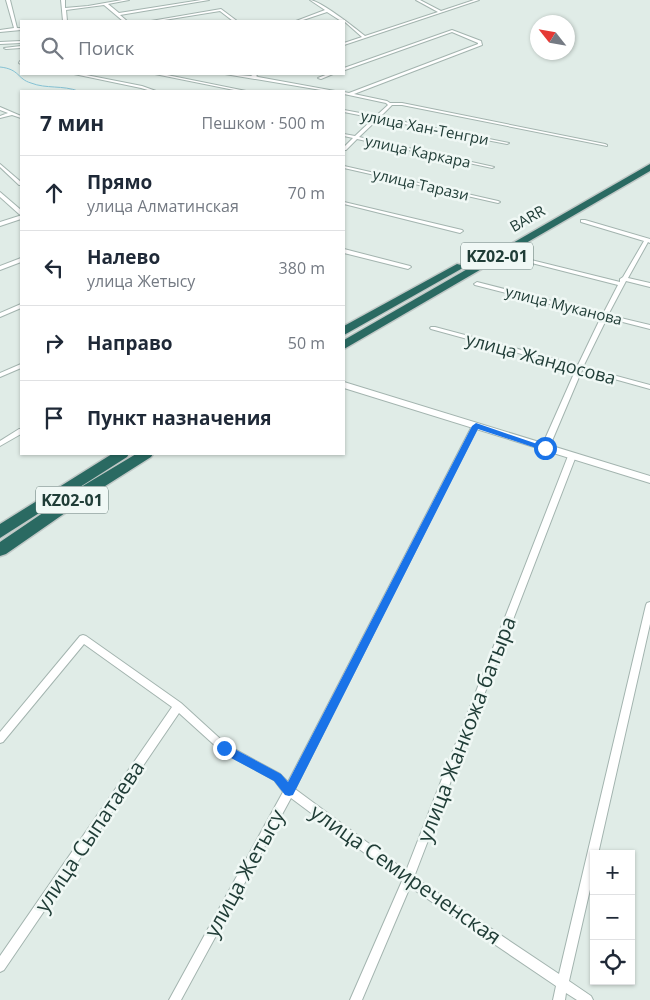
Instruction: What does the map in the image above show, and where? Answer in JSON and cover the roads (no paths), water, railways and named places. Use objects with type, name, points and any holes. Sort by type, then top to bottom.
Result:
[{"type":"highway","name":"BARR","points":[[345,330],[650,159]]},
{"type":"highway","name":"BARR","points":[[345,344],[650,167]]},
{"type":"highway","name":"KZ02-01","points":[[0,532],[120,455]]},
{"type":"highway","name":"KZ02-01","points":[[0,550],[86,491],[144,455]]},
{"type":"street","points":[[8,0],[16,29]]},
{"type":"street","points":[[63,0],[65,20]]},
{"type":"street","points":[[101,0],[124,20]]},
{"type":"street","points":[[64,9],[127,0]]},
{"type":"street","points":[[118,14],[207,0],[233,20]]},
{"type":"street","points":[[312,0],[343,20]]},
{"type":"street","points":[[418,0],[441,12]]},
{"type":"street","points":[[458,0],[466,4]]},
{"type":"street","points":[[345,44],[477,0]]},
{"type":"street","points":[[159,20],[221,10]]},
{"type":"street","points":[[301,20],[328,10]]},
{"type":"street","points":[[345,22],[364,37]]},
{"type":"street","points":[[0,31],[20,29]]},
{"type":"street","points":[[345,69],[452,31],[480,42],[480,45],[350,94]]},
{"type":"street","points":[[0,43],[20,42]]},
{"type":"street","points":[[0,48],[20,47]]},
{"type":"street","points":[[81,75],[151,90]]},
{"type":"street","points":[[162,75],[239,90]]},
{"type":"street","points":[[242,75],[328,90]]},
{"type":"street","points":[[320,78],[328,75]]},
{"type":"street","points":[[345,93],[390,104],[402,104],[605,145]]},
{"type":"street","points":[[345,148],[390,104]]},
{"type":"street","points":[[0,108],[20,117]]},
{"type":"street","name":"улица Хан-Тенгри","points":[[345,111],[507,143]]},
{"type":"street","points":[[0,118],[12,113]]},
{"type":"street","name":"улица Каркара","points":[[345,135],[492,167]]},
{"type":"street","points":[[0,165],[20,183]]},
{"type":"street","name":"улица Тарази","points":[[345,167],[498,202]]},
{"type":"street","points":[[2,198],[20,214]]},
{"type":"street","points":[[345,203],[460,231]]},
{"type":"street","points":[[0,224],[20,215]]},
{"type":"street","points":[[545,448],[604,315],[622,281],[648,240],[583,221]]},
{"type":"street","points":[[345,251],[408,267]]},
{"type":"street","points":[[515,258],[622,281],[650,285]]},
{"type":"street","points":[[0,268],[20,260]]},
{"type":"street","name":"улица Муканова","points":[[477,284],[650,327]]},
{"type":"street","points":[[0,315],[20,306]]},
{"type":"street","name":"улица Жандосова","points":[[433,328],[650,387]]},
{"type":"street","points":[[0,375],[20,366]]},
{"type":"street","points":[[345,385],[650,480]]},
{"type":"street","name":"улица Жетысу","points":[[175,1000],[289,791],[476,426]]},
{"type":"street","points":[[0,444],[20,432]]},
{"type":"street","name":"улица Жанкожа батыра","points":[[356,1000],[408,879],[572,456]]},
{"type":"street","points":[[560,1000],[650,605]]},
{"type":"street","name":"улица Семиреченская","points":[[0,739],[83,640],[178,706],[224,748],[277,777],[289,791],[408,879],[587,1000]]},
{"type":"street","name":"улица Сыпатаева","points":[[0,966],[178,706]]},
{"type":"waterway","points":[[0,67],[11,70],[26,81],[37,85],[74,90]]}]
